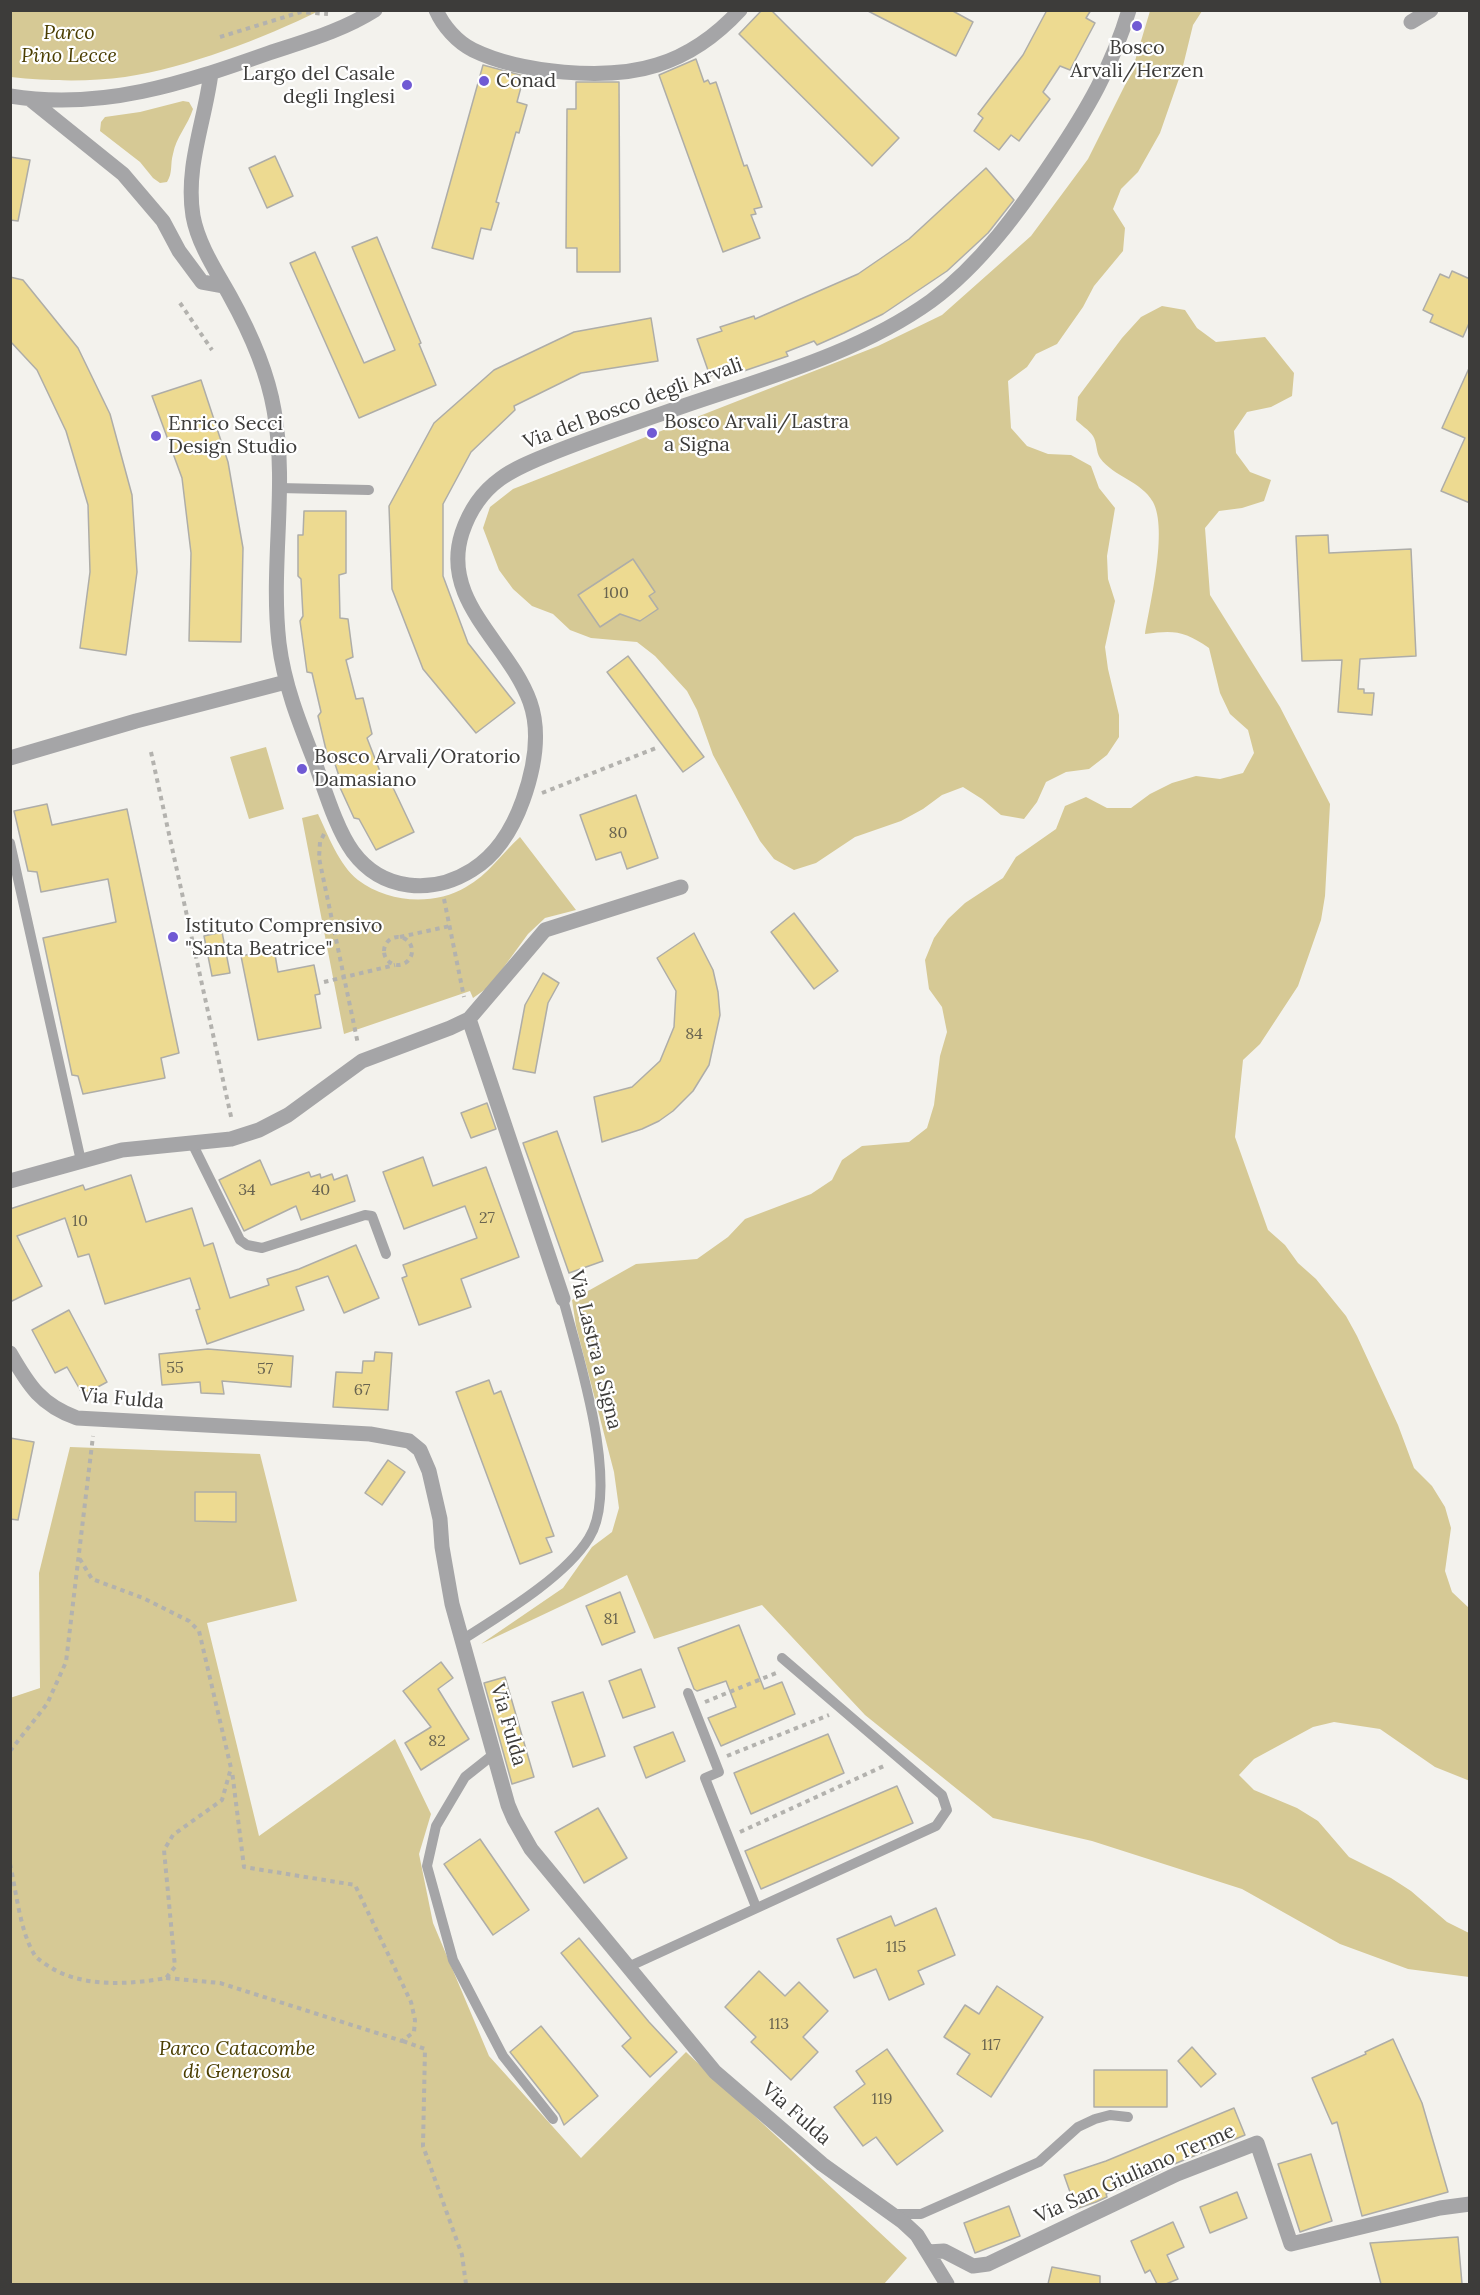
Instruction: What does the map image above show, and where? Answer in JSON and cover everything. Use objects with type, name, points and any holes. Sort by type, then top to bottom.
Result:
[{"type":"street","points":[[10,96],[31,100],[81,101],[120,97],[212,73],[351,23],[375,10]]},
{"type":"street","points":[[436,10],[449,30],[464,44],[496,58],[549,70],[593,74],[627,72],[659,65],[691,50],[718,31],[740,10]]},
{"type":"street","name":"Via del Bosco degli Arvali","points":[[212,73],[192,167],[192,205],[196,228],[256,349],[270,392],[279,447],[277,610],[279,647],[286,682],[346,842],[357,857],[378,874],[400,884],[428,887],[469,872],[488,858],[504,838],[523,801],[534,757],[536,733],[533,711],[520,681],[468,602],[457,571],[461,537],[471,513],[481,498],[502,477],[534,461],[578,443],[813,360],[885,328],[931,301],[984,250],[1041,179],[1099,87],[1118,45],[1129,10]]},
{"type":"street","points":[[1411,22],[1431,10]]},
{"type":"street","points":[[31,100],[123,174],[146,198],[163,221],[179,251],[202,282],[224,286]]},
{"type":"street","points":[[10,758],[136,721],[286,682]]},
{"type":"street","points":[[10,1181],[122,1150],[231,1139],[259,1130],[288,1114],[362,1061],[469,1019],[544,930],[681,887]]},
{"type":"street","name":"Via Lastra a Signa","points":[[469,1019],[563,1299]]},
{"type":"street","name":"Via Fulda","points":[[10,1353],[33,1390],[45,1402],[60,1412],[77,1418],[370,1434],[409,1441],[420,1450],[429,1471],[441,1519],[442,1547],[452,1604],[462,1640],[514,1820],[531,1849],[715,2072],[822,2164],[893,2214],[917,2235],[947,2284]]},
{"type":"street","name":"Via San Giuliano Terme","points":[[928,2252],[944,2251],[973,2266],[988,2264],[1177,2175],[1257,2143],[1291,2244],[1440,2208],[1470,2204]]},
{"type":"lane","points":[[279,488],[369,490]]},
{"type":"lane","points":[[10,843],[81,1161]]},
{"type":"lane","points":[[192,1143],[240,1240],[247,1245],[262,1248],[364,1215],[372,1216],[386,1254]]},
{"type":"lane","name":"Via Lastra a Signa","points":[[462,1640],[518,1604],[570,1562],[591,1536],[596,1523],[601,1496],[601,1469],[596,1433],[563,1299]]},
{"type":"lane","points":[[628,1967],[936,1826],[947,1810],[942,1795],[782,1658]]},
{"type":"lane","points":[[688,1693],[720,1772],[705,1778],[756,1907]]},
{"type":"lane","points":[[494,1754],[465,1777],[459,1787],[436,1826],[427,1866],[453,1960],[503,2056],[553,2119]]},
{"type":"lane","points":[[893,2214],[921,2214],[1039,2162],[1078,2127],[1095,2119],[1110,2115],[1128,2117]]},
{"type":"path","points":[[220,37],[301,12],[343,15],[351,23]]},
{"type":"path","points":[[180,303],[212,350]]},
{"type":"path","points":[[523,801],[656,748]]},
{"type":"path","points":[[151,752],[232,1120]]},
{"type":"path","points":[[338,821],[326,831],[320,843],[319,858],[362,1061]]},
{"type":"path","points":[[441,884],[469,1019]]},
{"type":"path","points":[[395,965],[385,956],[385,947],[391,940],[450,926]]},
{"type":"path","points":[[324,982],[408,962],[412,954],[408,941],[400,937]]},
{"type":"path","points":[[11,1749],[47,1704],[66,1662],[94,1420]]},
{"type":"path","points":[[78,1556],[92,1579],[143,1598],[189,1621],[199,1631],[231,1768],[244,1867],[355,1885],[411,2002],[415,2020],[414,2032],[402,2041]]},
{"type":"path","points":[[694,1707],[792,1667]]},
{"type":"path","points":[[715,1760],[843,1710]]},
{"type":"path","points":[[728,1837],[900,1759]]},
{"type":"path","points":[[166,1978],[175,1966],[164,1850],[172,1835],[222,1800],[231,1768]]},
{"type":"path","points":[[10,1864],[25,1932],[34,1956],[52,1969],[76,1978],[100,1982],[128,1983],[166,1978],[219,1983],[425,2049],[423,2146],[462,2255],[466,2284]]},
{"type":"green space","name":"Parco Pino Lecce","points":[[11,10],[319,11],[250,41],[173,67],[125,77],[68,80],[11,77]]},
{"type":"green space","points":[[1150,11],[1202,11],[1193,25],[1182,70],[1160,133],[1138,172],[1121,189],[1113,209],[1125,228],[1123,251],[1094,286],[1083,307],[1057,344],[1036,354],[1027,367],[1008,381],[1011,428],[1027,446],[1048,454],[1071,455],[1091,466],[1099,488],[1115,508],[1107,556],[1108,579],[1115,601],[1105,647],[1119,715],[1119,737],[1107,755],[1089,769],[1066,772],[1046,782],[1037,802],[1024,819],[1001,815],[963,787],[942,795],[901,821],[855,837],[816,863],[794,870],[774,859],[760,841],[713,755],[697,710],[687,691],[655,656],[637,642],[591,638],[570,630],[553,614],[532,606],[513,589],[499,570],[483,528],[490,507],[513,489],[878,346],[942,315],[1031,236],[1088,159],[1132,71]]},
{"type":"green space","points":[[183,101],[189,102],[193,109],[175,148],[167,182],[160,183],[153,178],[140,162],[100,131],[101,122],[105,117],[140,112]]},
{"type":"green space","points":[[1162,306],[1185,310],[1197,328],[1216,342],[1265,337],[1294,373],[1292,396],[1271,407],[1247,412],[1234,431],[1236,453],[1250,472],[1271,480],[1264,501],[1242,508],[1219,511],[1205,528],[1210,595],[1280,707],[1330,804],[1325,896],[1321,920],[1298,986],[1260,1044],[1243,1060],[1235,1137],[1268,1230],[1316,1279],[1346,1316],[1398,1425],[1414,1468],[1432,1486],[1445,1507],[1451,1528],[1445,1571],[1452,1592],[1469,1608],[1470,1781],[1435,1767],[1380,1729],[1334,1722],[1313,1727],[1254,1759],[1239,1775],[1254,1790],[1297,1808],[1318,1821],[1349,1857],[1391,1878],[1411,1891],[1447,1922],[1469,1933],[1469,1977],[1408,1969],[1340,1944],[1242,1889],[1092,1841],[993,1818],[865,1715],[762,1605],[654,1639],[627,1575],[481,1644],[563,1588],[592,1547],[612,1532],[619,1508],[614,1472],[576,1326],[572,1300],[636,1264],[697,1259],[728,1237],[745,1219],[811,1194],[832,1180],[842,1160],[862,1146],[909,1142],[927,1128],[934,1105],[940,1056],[947,1032],[942,1007],[929,989],[925,960],[934,938],[948,919],[965,903],[1003,878],[1016,857],[1056,829],[1065,806],[1086,797],[1107,808],[1131,808],[1150,794],[1172,783],[1196,776],[1220,779],[1243,773],[1254,753],[1248,730],[1230,714],[1220,693],[1209,648],[1179,633],[1145,634],[1157,567],[1159,530],[1157,514],[1153,502],[1142,489],[1112,470],[1100,458],[1093,436],[1076,420],[1078,397],[1122,338],[1141,317]]},
{"type":"green space","points":[[266,747],[284,809],[249,819],[230,757]]},
{"type":"green space","points":[[318,814],[335,849],[351,874],[370,888],[383,893],[411,899],[426,899],[453,893],[474,882],[520,837],[576,910],[545,918],[528,934],[490,986],[473,998],[470,991],[344,1034],[302,818]]},
{"type":"green space","name":"Parco Catacombe di Generosa","points":[[70,1447],[260,1454],[297,1601],[207,1623],[259,1836],[395,1739],[431,1814],[419,1854],[433,1923],[489,2056],[581,2158],[686,2052],[907,2258],[884,2284],[11,2284],[10,1698],[40,1688],[39,1573]]},
{"type":"building","points":[[762,10],[771,10],[899,138],[872,166],[739,34]]},
{"type":"building","points":[[866,10],[951,10],[973,22],[956,56]]},
{"type":"building","points":[[1047,10],[1091,10],[1086,18],[1095,23],[1070,70],[1060,66],[1043,92],[1050,99],[1019,141],[1011,135],[999,150],[974,131],[983,118],[978,114],[1023,55]]},
{"type":"building","points":[[696,59],[704,82],[708,80],[710,84],[716,82],[744,166],[747,165],[762,207],[754,209],[756,214],[751,215],[760,238],[723,252],[659,75]]},
{"type":"building","points":[[483,65],[524,76],[517,102],[527,105],[519,133],[516,132],[496,202],[499,203],[491,230],[481,228],[473,259],[432,248]]},
{"type":"building","points":[[576,82],[619,82],[620,272],[577,272],[577,248],[566,248],[567,109],[576,109]]},
{"type":"building","points":[[275,156],[293,196],[267,208],[249,168]]},
{"type":"building","points":[[10,157],[30,160],[18,221],[10,220]]},
{"type":"building","points":[[986,168],[1014,200],[988,233],[947,271],[883,314],[817,345],[814,341],[786,352],[788,356],[732,375],[729,369],[710,376],[697,339],[722,331],[720,327],[754,316],[755,319],[858,274],[909,239]]},
{"type":"building","points":[[377,237],[436,385],[359,418],[290,263],[315,252],[364,363],[395,350],[352,247]]},
{"type":"building","points":[[1452,271],[1470,279],[1470,321],[1463,337],[1430,322],[1433,315],[1423,310],[1440,274],[1449,278]]},
{"type":"building","points":[[10,277],[23,280],[78,348],[110,414],[132,495],[137,572],[126,655],[80,648],[90,572],[88,505],[66,431],[37,370],[10,341]]},
{"type":"building","points":[[651,318],[658,361],[581,373],[514,406],[515,410],[471,452],[443,504],[443,576],[468,643],[515,703],[476,733],[423,669],[392,589],[389,506],[434,423],[494,370],[574,332]]},
{"type":"building","points":[[1470,366],[1470,503],[1441,491],[1465,438],[1442,428]]},
{"type":"building","points":[[201,380],[228,462],[243,548],[241,642],[189,641],[191,553],[182,478],[152,396]]},
{"type":"building","points":[[304,511],[346,511],[346,573],[339,575],[340,618],[348,619],[353,657],[346,660],[356,699],[363,698],[372,734],[367,738],[383,779],[388,777],[414,832],[376,850],[359,819],[354,818],[337,781],[339,776],[332,755],[327,754],[318,716],[321,712],[312,673],[307,672],[300,621],[303,616],[301,579],[298,576],[298,535],[303,535]]},
{"type":"building","points":[[1328,535],[1329,553],[1411,549],[1416,656],[1360,659],[1358,689],[1364,689],[1364,693],[1374,693],[1372,715],[1338,712],[1342,660],[1302,661],[1296,536]]},
{"type":"building","points":[[633,559],[655,592],[649,596],[658,609],[640,621],[620,614],[600,627],[578,595]]},
{"type":"building","points":[[628,656],[704,757],[683,772],[607,672]]},
{"type":"building","points":[[636,795],[658,858],[627,869],[621,852],[596,860],[580,815]]},
{"type":"building","points":[[47,804],[52,825],[127,809],[179,1053],[161,1058],[165,1078],[83,1094],[78,1076],[72,1075],[43,938],[116,922],[108,879],[41,892],[37,872],[28,871],[14,811]]},
{"type":"building","points":[[794,913],[838,971],[814,989],[771,932]]},
{"type":"building","points":[[222,932],[230,973],[212,976],[204,936]]},
{"type":"building","points":[[694,933],[713,970],[718,992],[720,1015],[709,1065],[693,1091],[673,1111],[642,1129],[602,1142],[594,1097],[632,1087],[660,1061],[674,1027],[676,991],[657,958]]},
{"type":"building","points":[[274,949],[278,972],[314,965],[320,994],[315,995],[321,1028],[258,1040],[241,956]]},
{"type":"building","points":[[543,973],[559,983],[548,1003],[535,1073],[513,1069],[525,1005]]},
{"type":"building","points":[[487,1103],[496,1129],[471,1138],[461,1113]]},
{"type":"building","points":[[557,1131],[603,1261],[569,1273],[523,1143]]},
{"type":"building","points":[[423,1157],[433,1186],[486,1167],[519,1257],[461,1279],[471,1307],[419,1325],[402,1278],[407,1276],[403,1265],[477,1238],[465,1206],[404,1229],[383,1172]]},
{"type":"building","points":[[260,1160],[271,1185],[309,1172],[311,1177],[320,1174],[321,1178],[332,1174],[334,1180],[347,1175],[355,1201],[301,1220],[296,1206],[244,1231],[219,1180]]},
{"type":"building","points":[[131,1175],[146,1222],[192,1208],[204,1246],[213,1243],[230,1298],[269,1285],[267,1279],[299,1269],[356,1245],[379,1298],[344,1313],[328,1276],[296,1287],[304,1310],[207,1344],[196,1310],[200,1309],[190,1278],[105,1304],[89,1254],[78,1257],[65,1218],[17,1236],[42,1286],[10,1302],[10,1209],[83,1185],[85,1190]]},
{"type":"building","points":[[69,1310],[107,1382],[83,1395],[67,1367],[55,1373],[32,1330]]},
{"type":"building","points":[[208,1349],[293,1356],[291,1387],[222,1381],[224,1394],[201,1393],[200,1382],[162,1385],[159,1354]]},
{"type":"building","points":[[375,1352],[392,1353],[388,1410],[333,1407],[336,1372],[362,1373],[363,1361],[374,1361]]},
{"type":"building","points":[[489,1380],[494,1394],[501,1391],[554,1536],[546,1538],[552,1552],[520,1564],[456,1392]]},
{"type":"building","points":[[10,1438],[34,1442],[18,1520],[10,1519]]},
{"type":"building","points":[[388,1460],[405,1472],[382,1505],[365,1493]]},
{"type":"building","points":[[195,1492],[236,1492],[236,1522],[195,1521]]},
{"type":"building","points":[[620,1592],[635,1632],[602,1645],[586,1606]]},
{"type":"building","points":[[739,1625],[764,1689],[782,1682],[795,1714],[721,1746],[708,1718],[736,1707],[726,1681],[697,1691],[694,1689],[678,1648]]},
{"type":"building","points":[[441,1662],[453,1678],[438,1689],[469,1739],[421,1770],[405,1743],[431,1727],[403,1691]]},
{"type":"building","points":[[641,1669],[655,1707],[623,1718],[609,1681]]},
{"type":"building","points":[[505,1677],[534,1777],[512,1784],[484,1683]]},
{"type":"building","points":[[583,1692],[605,1756],[573,1767],[552,1702]]},
{"type":"building","points":[[673,1732],[685,1761],[646,1778],[634,1747]]},
{"type":"building","points":[[828,1734],[844,1773],[751,1814],[734,1773]]},
{"type":"building","points":[[897,1786],[913,1823],[761,1889],[745,1851]]},
{"type":"building","points":[[598,1808],[627,1858],[584,1883],[555,1832]]},
{"type":"building","points":[[480,1839],[529,1910],[493,1935],[444,1864]]},
{"type":"building","points":[[936,1908],[955,1955],[918,1971],[924,1984],[889,2000],[876,1969],[854,1978],[837,1939],[891,1916],[895,1926]]},
{"type":"building","points":[[579,1938],[677,2052],[650,2077],[622,2046],[631,2038],[561,1953]]},
{"type":"building","points":[[759,1971],[785,1996],[799,1982],[828,2011],[803,2037],[818,2052],[791,2080],[751,2042],[756,2037],[725,2007]]},
{"type":"building","points":[[997,1986],[1043,2017],[991,2097],[957,2074],[970,2054],[944,2037],[965,2005],[979,2014]]},
{"type":"building","points":[[541,2026],[598,2096],[564,2125],[559,2114],[510,2052]]},
{"type":"building","points":[[1393,2039],[1422,2103],[1448,2192],[1362,2216],[1337,2122],[1332,2124],[1312,2078],[1366,2054],[1365,2052]]},
{"type":"building","points":[[1192,2047],[1216,2074],[1201,2087],[1178,2061]]},
{"type":"building","points":[[887,2049],[943,2131],[897,2165],[876,2137],[863,2146],[834,2107],[865,2084],[856,2071]]},
{"type":"building","points":[[1094,2070],[1167,2070],[1167,2107],[1094,2107]]},
{"type":"building","points":[[1234,2108],[1245,2135],[1167,2167],[1106,2194],[1107,2197],[1076,2209],[1064,2175],[1106,2161]]},
{"type":"building","points":[[1311,2154],[1332,2221],[1300,2232],[1278,2164]]},
{"type":"building","points":[[1237,2192],[1247,2218],[1210,2233],[1200,2207]]},
{"type":"building","points":[[1009,2206],[1020,2236],[975,2253],[964,2223]]},
{"type":"building","points":[[1173,2222],[1184,2247],[1167,2255],[1178,2279],[1166,2284],[1157,2284],[1150,2270],[1145,2273],[1131,2241]]},
{"type":"building","points":[[1458,2237],[1462,2284],[1381,2284],[1370,2243]]},
{"type":"building","points":[[1052,2267],[1100,2276],[1100,2284],[1048,2284]]},
{"type":"place","name":"Bosco Arvali/Herzen","points":[[1137,26]]},
{"type":"place","name":"Conad","points":[[484,81]]},
{"type":"place","name":"Largo del Casale degli Inglesi","points":[[407,85]]},
{"type":"place","name":"Bosco Arvali/Lastra a Signa","points":[[652,433]]},
{"type":"place","name":"Enrico Secci Design Studio","points":[[156,436]]},
{"type":"place","name":"Bosco Arvali/Oratorio Damasiano","points":[[302,769]]},
{"type":"place","name":"Istituto Comprensivo \"Santa Beatrice\"","points":[[173,937]]}]
